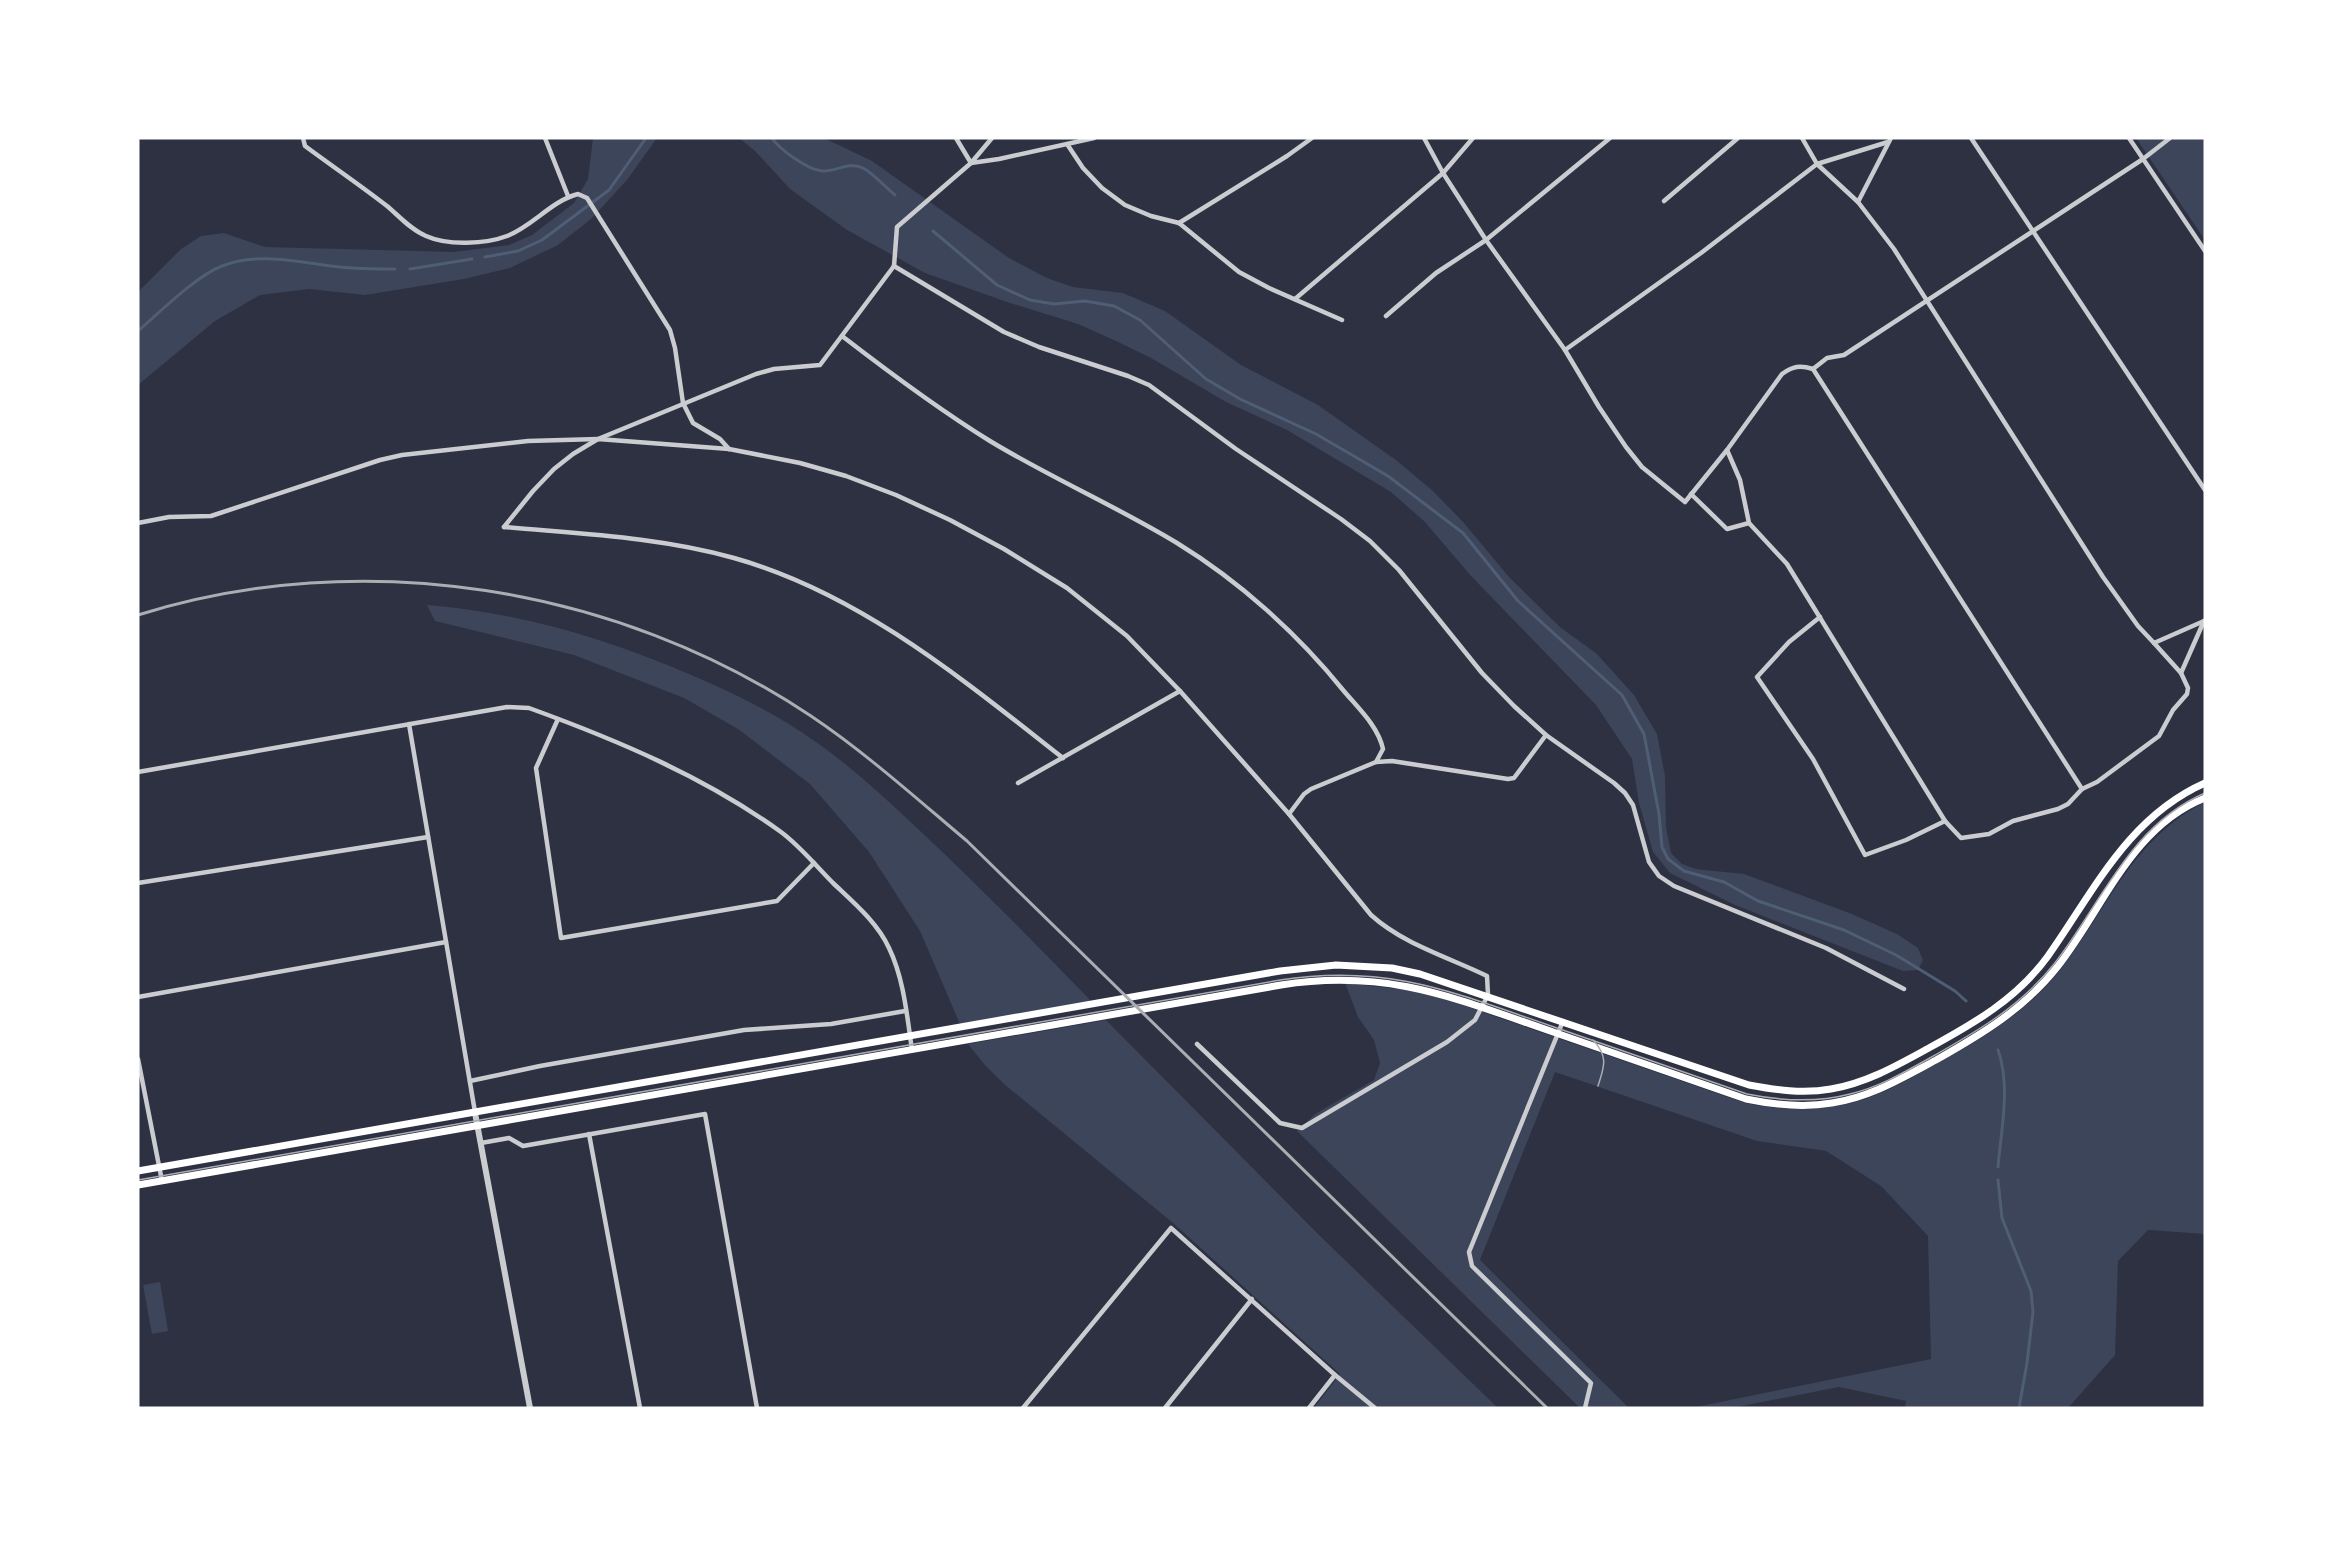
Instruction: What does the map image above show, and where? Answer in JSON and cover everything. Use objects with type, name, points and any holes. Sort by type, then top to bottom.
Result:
[{"type":"main road","points":[[138,1171],[1308,967],[1364,966],[1420,974],[1488,995],[1749,1085],[1769,1089],[1809,1091],[1829,1089],[1867,1079],[1886,1071],[1974,1023],[2014,994],[2048,956],[2121,848],[2141,826],[2164,807],[2205,783]]},
{"type":"main road","points":[[138,1185],[1281,985],[1336,979],[1381,981],[1417,987],[1483,1007],[1746,1099],[1767,1103],[1809,1105],[1852,1099],[1891,1084],[1981,1034],[2023,1004],[2059,965],[2132,856],[2172,818],[2205,798]]},
{"type":"street","points":[[303,138],[305,146],[386,205],[418,232],[452,243],[505,237],[518,231],[568,196],[578,194],[588,198],[670,330],[683,403],[693,423],[720,440],[729,449]]},
{"type":"street","points":[[545,138],[568,196]]},
{"type":"street","points":[[956,138],[971,163]]},
{"type":"street","points":[[992,138],[971,163],[897,227],[894,266],[820,365],[774,369],[756,374],[598,439],[554,469],[504,527],[635,539],[684,547],[734,558],[795,579],[917,646],[1063,758]]},
{"type":"street","points":[[971,163],[1094,138]]},
{"type":"street","points":[[1179,223],[1312,138]]},
{"type":"street","points":[[1424,138],[1443,173],[1486,240],[1565,350],[1599,407],[1642,467],[1685,502],[1727,450],[1782,374],[1791,368],[1802,366],[1813,369],[2082,789]]},
{"type":"street","points":[[1294,299],[1443,173],[1473,138]]},
{"type":"street","points":[[1386,316],[1436,273],[1486,240],[1610,138]]},
{"type":"street","points":[[1664,201],[1738,138]]},
{"type":"street","points":[[1727,450],[1740,480],[1749,523],[1787,564],[1945,821],[1961,838],[1989,834],[2013,821],[2058,809],[2068,804],[2082,789],[2097,782],[2159,736],[2173,710],[2187,694],[2188,688],[2181,673],[2138,626],[2103,577],[1894,249],[1857,202],[1817,164],[1802,138]]},
{"type":"street","points":[[1971,138],[2205,490]]},
{"type":"street","points":[[2129,138],[2205,251]]},
{"type":"street","points":[[1813,369],[1827,358],[1844,355],[2143,159],[2170,138]]},
{"type":"street","points":[[1565,350],[1701,253],[1817,164],[1889,140]]},
{"type":"street","points":[[1857,202],[1889,140]]},
{"type":"street","points":[[1067,144],[1083,168],[1102,188],[1134,209],[1179,223],[1239,272],[1269,288],[1342,320]]},
{"type":"street","points":[[894,266],[1004,332],[1039,347],[1149,385],[1236,449],[1341,519],[1370,541],[1400,570],[1482,673],[1546,735],[1625,793],[1633,805],[1648,862],[1659,876],[1674,886],[1826,948],[1904,990]]},
{"type":"street","points":[[842,336],[897,379],[961,423],[1178,543],[1226,577],[1296,637],[1363,714],[1380,736],[1383,749],[1376,762]]},
{"type":"street","points":[[138,523],[169,517],[211,516],[345,471],[402,455],[528,441],[598,439],[664,442],[729,449],[800,463],[846,476],[896,495],[950,520],[1004,549],[1067,588],[1127,636],[1180,691],[1289,814],[1371,915],[1383,926],[1487,976],[1488,995],[1475,1020],[1447,1042],[1302,1128],[1280,1123],[1197,1044]]},
{"type":"street","points":[[1691,494],[1727,529],[1749,523]]},
{"type":"street","points":[[1820,617],[1789,642],[1756,676],[1813,759],[1865,855],[1906,840],[1945,821]]},
{"type":"street","points":[[2154,643],[2205,620]]},
{"type":"street","points":[[2181,673],[2205,620]]},
{"type":"street","points":[[1018,783],[1180,691]]},
{"type":"street","points":[[138,772],[507,707],[529,708],[653,758],[712,787],[783,834],[875,926],[889,947],[898,971],[912,1050]]},
{"type":"street","points":[[558,719],[536,768],[561,938],[777,901],[813,863]]},
{"type":"street","points":[[410,724],[478,1127],[530,1408]]},
{"type":"street","points":[[1289,814],[1304,794],[1311,789],[1376,762],[1392,761],[1508,779],[1514,778],[1546,735]]},
{"type":"street","points":[[138,883],[429,837]]},
{"type":"street","points":[[138,997],[446,942]]},
{"type":"street","points":[[470,1081],[540,1066],[744,1030],[831,1024],[905,1011]]},
{"type":"street","points":[[1563,1021],[1469,1252],[1472,1266],[1591,1383],[1585,1408]]},
{"type":"street","points":[[138,1059],[162,1181]]},
{"type":"street","points":[[481,1143],[509,1138],[523,1146],[705,1114],[757,1408]]},
{"type":"street","points":[[589,1134],[640,1408]]},
{"type":"street","points":[[1023,1408],[1171,1228],[1375,1408]]},
{"type":"street","points":[[1165,1408],[1252,1299]]},
{"type":"street","points":[[1309,1408],[1335,1375]]},
{"type":"shaded area","points":[[593,138],[657,138],[627,180],[591,219],[558,245],[510,268],[464,279],[365,295],[309,289],[260,295],[215,321],[138,385],[138,292],[181,249],[201,236],[224,233],[265,247],[454,252],[509,245],[532,235],[574,203],[588,179]]},
{"type":"shaded area","points":[[739,138],[824,138],[872,161],[1009,258],[1047,278],[1073,287],[1123,293],[1165,311],[1241,365],[1318,405],[1396,460],[1433,491],[1464,523],[1509,577],[1560,627],[1597,654],[1634,695],[1657,734],[1665,776],[1666,827],[1671,853],[1682,864],[1696,869],[1744,874],[1852,914],[1897,934],[1918,948],[1923,960],[1918,970],[1903,971],[1735,905],[1670,873],[1653,852],[1639,803],[1632,759],[1596,705],[1471,576],[1425,522],[1391,492],[1287,430],[1226,402],[1151,358],[1116,341],[1078,324],[925,273],[847,230],[790,189],[755,151]]},
{"type":"shaded area","points":[[2136,138],[2205,138],[2205,240]]},
{"type":"shaded area","points":[[427,605],[496,614],[593,638],[705,681],[784,721],[841,760],[867,782],[1027,935],[1091,1001],[960,1024],[920,931],[869,852],[810,784],[738,729],[684,698],[574,655],[435,621]]},
{"type":"shaded area","points":[[2205,802],[2205,1234],[2148,1230],[2118,1261],[2115,1355],[2068,1408],[1905,1408],[1906,1401],[1839,1387],[1732,1408],[1691,1408],[1931,1359],[1928,1236],[1881,1186],[1826,1151],[1757,1141],[1555,1072],[1480,1260],[1629,1408],[1580,1408],[1297,1131],[1315,1114],[1374,1080],[1380,1063],[1374,1040],[1358,1017],[1345,983],[1416,991],[1442,998],[1745,1103],[1777,1108],[1809,1109],[1859,1101],[1911,1078],[1971,1044],[2019,1011],[2061,969],[2123,876],[2140,855],[2158,835],[2180,817]]},
{"type":"shaded area","points":[[1106,1020],[1317,1233],[1498,1408],[1314,1408],[1340,1374],[1173,1223],[1004,1084],[968,1044]]},
{"type":"shaded area","points":[[160,1282],[168,1331],[152,1334],[143,1285]]},
{"type":"waterway","points":[[485,257],[518,251],[542,240],[609,190],[646,138]]},
{"type":"waterway","points":[[772,138],[794,158],[816,170],[827,171],[847,166],[863,168],[895,195]]},
{"type":"waterway","points":[[933,231],[997,285],[1030,300],[1054,304],[1085,301],[1114,306],[1140,320],[1206,379],[1240,399],[1316,434],[1388,476],[1463,533],[1518,601],[1622,695],[1644,734],[1659,814],[1662,847],[1668,859],[1684,871],[1724,882],[1758,901],[1844,930],[1896,955],[1955,991],[1966,1001]]},
{"type":"waterway","points":[[138,331],[201,278],[222,266],[236,262],[266,259],[347,268],[395,269]]},
{"type":"waterway","points":[[410,269],[472,259]]},
{"type":"waterway","points":[[1998,1050],[2005,1093],[1998,1167]]},
{"type":"waterway","points":[[1998,1180],[2002,1218],[2031,1291],[2033,1312],[2019,1408]]},
{"type":"tram line","points":[[138,1180],[1280,980],[1319,976],[1354,975],[1420,984],[1485,1003],[1747,1094],[1799,1100],[1837,1097],[1871,1088],[1900,1074],[1963,1039],[2012,1006],[2054,964],[2137,845],[2156,825],[2179,807],[2205,793]]},
{"type":"tram line","points":[[1593,1040],[1604,1062],[1598,1086]]},
{"type":"railway","points":[[138,615],[223,594],[310,583],[398,582],[485,590],[572,608],[655,636],[736,671],[831,730],[967,841],[1547,1408]]}]
